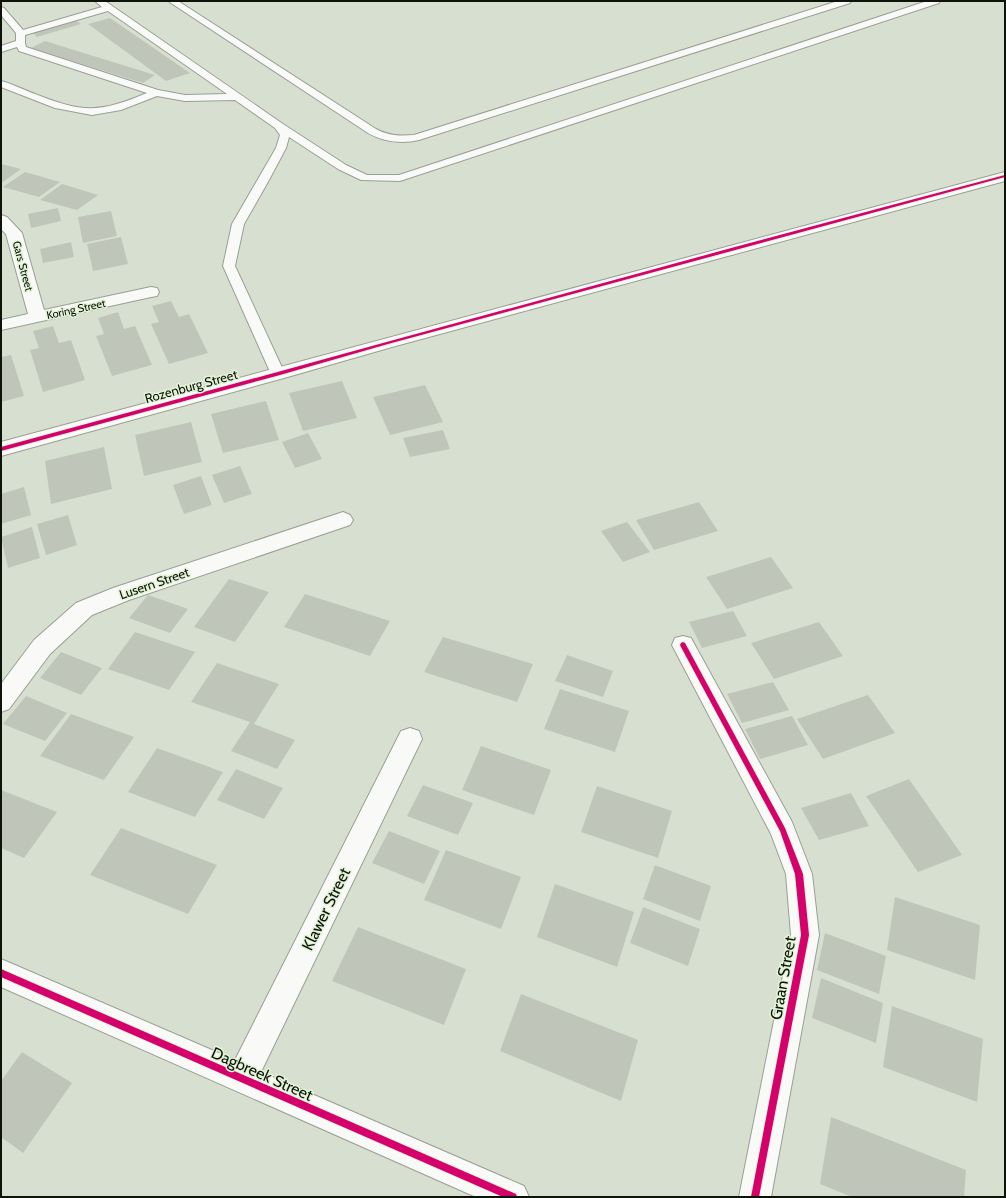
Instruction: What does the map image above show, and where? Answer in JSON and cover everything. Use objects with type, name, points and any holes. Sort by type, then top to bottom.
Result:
[{"type":"street","name":"Rozenburg Street","points":[[1,449],[278,374],[386,342],[1005,176]]},
{"type":"street","name":"Gars Street","points":[[1,220],[14,233],[37,317]]},
{"type":"street","name":"Koring Street","points":[[1,325],[151,292]]},
{"type":"street","name":"Lusern Street","points":[[1,702],[42,647],[84,609],[121,594],[343,520]]},
{"type":"street","name":"Graan Street","points":[[683,645],[783,830],[799,874],[805,935],[755,1197]]},
{"type":"street","name":"Klawer Street","points":[[242,1079],[410,739]]},
{"type":"street","name":"Dagbreek Street","points":[[1,973],[513,1197]]},
{"type":"lane","points":[[100,1],[279,126],[342,167],[365,178],[400,178],[936,1]]},
{"type":"lane","points":[[172,1],[383,138],[395,139],[415,138],[847,1]]},
{"type":"lane","points":[[1,49],[21,38],[109,8]]},
{"type":"lane","points":[[1,10],[21,38],[22,48],[92,73],[156,93],[185,98],[238,97]]},
{"type":"lane","points":[[1,84],[65,107],[92,112],[117,108],[156,93]]},
{"type":"lane","points":[[278,374],[229,266],[238,224],[281,148],[284,135],[279,126]]},
{"type":"building","points":[[110,18],[190,73],[166,81],[88,24]]},
{"type":"building","points":[[75,20],[81,24],[37,37],[32,32]]},
{"type":"building","points":[[45,41],[155,75],[143,83],[31,48]]},
{"type":"building","points":[[1,164],[21,169],[1,182]]},
{"type":"building","points":[[25,172],[60,182],[39,197],[3,187]]},
{"type":"building","points":[[62,184],[98,195],[77,210],[40,200]]},
{"type":"building","points":[[58,208],[61,221],[31,228],[28,214]]},
{"type":"building","points":[[111,211],[117,236],[83,243],[78,217]]},
{"type":"building","points":[[121,237],[128,264],[93,271],[87,244]]},
{"type":"building","points":[[71,242],[74,257],[43,263],[40,249]]},
{"type":"building","points":[[171,301],[179,317],[189,314],[208,353],[169,364],[151,324],[159,322],[152,306]]},
{"type":"building","points":[[118,312],[124,329],[135,326],[152,365],[112,376],[96,336],[104,334],[98,318]]},
{"type":"building","points":[[53,326],[59,343],[71,340],[85,380],[43,392],[30,350],[39,348],[33,331]]},
{"type":"building","points":[[11,355],[24,396],[1,402],[1,357]]},
{"type":"building","points":[[342,381],[357,418],[303,431],[289,393]]},
{"type":"building","points":[[425,385],[443,422],[390,435],[373,397]]},
{"type":"building","points":[[266,401],[279,440],[223,453],[211,414]]},
{"type":"building","points":[[191,422],[202,462],[144,476],[135,435]]},
{"type":"building","points":[[443,430],[450,449],[410,457],[403,438]]},
{"type":"building","points":[[308,433],[322,459],[295,468],[282,442]]},
{"type":"building","points":[[104,447],[112,489],[51,504],[45,461]]},
{"type":"building","points":[[240,466],[252,494],[224,503],[212,475]]},
{"type":"building","points":[[201,476],[212,505],[184,514],[173,485]]},
{"type":"building","points":[[24,487],[31,515],[1,524],[1,494]]},
{"type":"building","points":[[699,502],[718,531],[654,550],[636,520]]},
{"type":"building","points":[[68,515],[77,545],[46,555],[37,524]]},
{"type":"building","points":[[627,522],[650,552],[623,562],[601,531]]},
{"type":"building","points":[[32,527],[40,558],[8,568],[1,537]]},
{"type":"building","points":[[771,557],[793,588],[727,609],[706,577]]},
{"type":"building","points":[[229,579],[269,592],[235,642],[194,627]]},
{"type":"building","points":[[305,594],[390,621],[370,656],[284,627]]},
{"type":"building","points":[[148,595],[188,609],[170,633],[129,618]]},
{"type":"building","points":[[733,611],[747,636],[702,648],[689,622]]},
{"type":"building","points":[[819,622],[843,656],[774,679],[751,643]]},
{"type":"building","points":[[135,632],[195,652],[169,690],[108,669]]},
{"type":"building","points":[[443,637],[533,664],[517,702],[424,672]]},
{"type":"building","points":[[61,652],[102,668],[81,695],[40,678]]},
{"type":"building","points":[[567,655],[613,671],[603,697],[555,681]]},
{"type":"building","points":[[217,663],[279,684],[254,724],[295,740],[277,769],[231,751],[250,722],[191,702]]},
{"type":"building","points":[[773,682],[789,710],[742,723],[727,694]]},
{"type":"building","points":[[560,689],[629,711],[615,752],[544,729]]},
{"type":"building","points":[[868,695],[895,733],[823,759],[797,719]]},
{"type":"building","points":[[26,696],[67,713],[45,741],[3,724]]},
{"type":"building","points":[[71,714],[134,737],[104,780],[40,756]]},
{"type":"building","points":[[792,716],[808,745],[760,759],[745,729]]},
{"type":"building","points":[[481,746],[551,770],[534,815],[462,790]]},
{"type":"building","points":[[157,748],[223,772],[195,817],[128,792]]},
{"type":"building","points":[[236,769],[283,788],[264,819],[217,800]]},
{"type":"building","points":[[909,779],[962,855],[918,872],[866,796]]},
{"type":"building","points":[[423,785],[473,803],[458,835],[407,816]]},
{"type":"building","points":[[597,786],[672,811],[658,858],[581,832]]},
{"type":"building","points":[[1,790],[57,812],[24,858],[1,848]]},
{"type":"building","points":[[851,793],[869,826],[819,840],[801,808]]},
{"type":"building","points":[[121,828],[217,865],[188,914],[90,875]]},
{"type":"building","points":[[389,831],[440,851],[424,884],[372,863]]},
{"type":"building","points":[[446,850],[521,877],[501,929],[424,900]]},
{"type":"building","points":[[655,865],[711,886],[700,921],[643,899]]},
{"type":"building","points":[[555,884],[634,912],[617,967],[537,937]]},
{"type":"building","points":[[895,897],[980,925],[975,980],[887,950]]},
{"type":"building","points":[[643,907],[700,929],[688,966],[630,943]]},
{"type":"building","points":[[358,927],[466,969],[444,1025],[332,981]]},
{"type":"building","points":[[825,933],[886,956],[879,994],[817,970]]},
{"type":"building","points":[[821,978],[883,1003],[876,1043],[812,1018]]},
{"type":"building","points":[[521,994],[638,1040],[621,1101],[500,1051]]},
{"type":"building","points":[[892,1006],[983,1039],[977,1102],[883,1067]]},
{"type":"building","points":[[22,1052],[72,1083],[23,1153],[1,1137],[1,1081]]},
{"type":"building","points":[[831,1117],[966,1170],[964,1197],[852,1197],[820,1184]]},
{"type":"cycle path","points":[[1,449],[278,374],[386,343],[1005,176]]},
{"type":"cycle path","points":[[683,645],[783,830],[799,874],[805,935],[755,1197]]},
{"type":"cycle path","points":[[1,973],[513,1197]]}]
